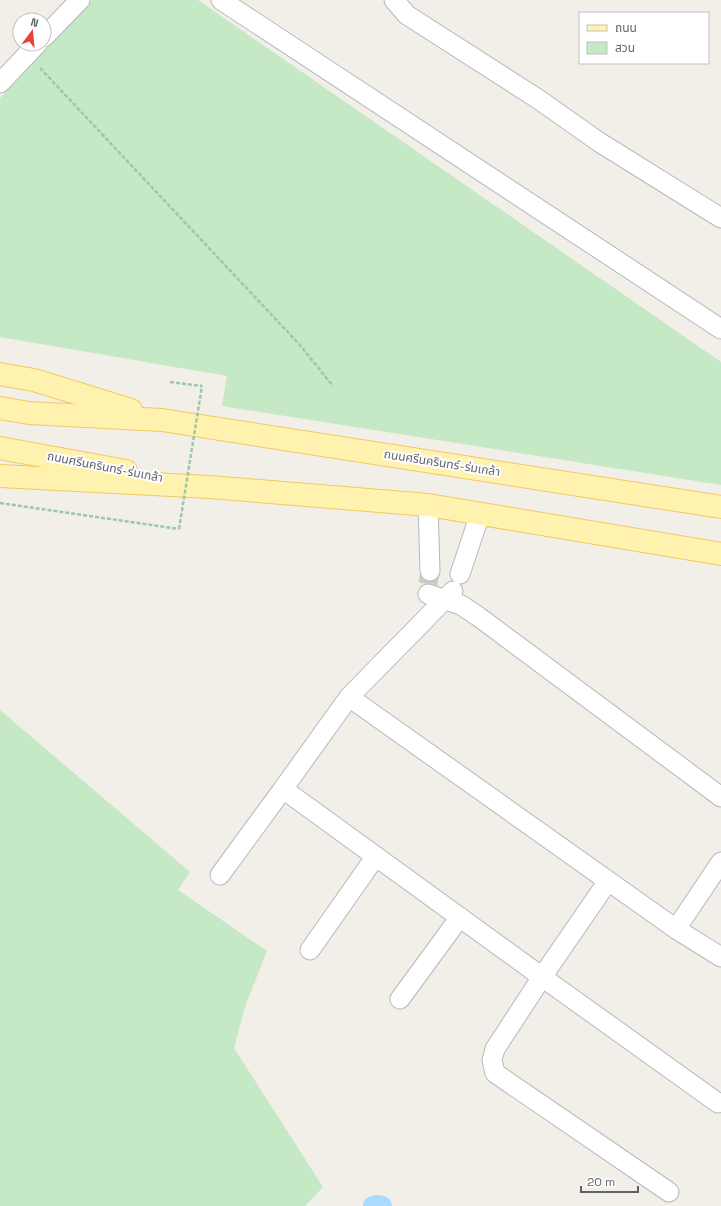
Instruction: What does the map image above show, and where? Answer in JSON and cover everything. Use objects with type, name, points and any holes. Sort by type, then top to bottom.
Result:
[{"type":"main road","name":"ถนนศรีนครินทร์-ร่มเกล้า","points":[[0,374],[34,380],[162,420]]},
{"type":"main road","name":"ถนนศรีนครินทร์-ร่มเกล้า","points":[[0,408],[29,413],[162,420],[721,507]]},
{"type":"main road","name":"ถนนศรีนครินทร์-ร่มเกล้า","points":[[0,448],[210,487]]},
{"type":"main road","name":"ถนนศรีนครินทร์-ร่มเกล้า","points":[[0,476],[210,487],[428,505],[721,554]]},
{"type":"street","points":[[52,29],[80,0]]},
{"type":"street","points":[[221,0],[721,328]]},
{"type":"street","points":[[394,0],[407,15],[538,99],[599,142],[721,218]]},
{"type":"street","points":[[0,83],[30,52]]},
{"type":"street","points":[[428,505],[440,585],[461,605],[721,797]]},
{"type":"street","points":[[220,876],[349,697],[428,616],[440,585],[480,514]]},
{"type":"street","points":[[349,697],[676,929],[721,957]]},
{"type":"street","points":[[283,789],[718,1103]]},
{"type":"street","points":[[310,950],[376,856]]},
{"type":"street","points":[[676,929],[721,862]]},
{"type":"street","points":[[608,881],[495,1049],[492,1060],[495,1073],[669,1192]]},
{"type":"street","points":[[400,999],[460,917]]},
{"type":"path","points":[[34,52],[299,344],[333,386]]},
{"type":"path","points":[[0,503],[179,529],[202,386],[170,382]]},
{"type":"green space","points":[[92,0],[198,0],[721,362],[721,485],[222,406],[227,376],[0,337],[0,98],[43,52],[52,52],[52,43]]},
{"type":"green space","points":[[0,710],[190,872],[178,890],[267,951],[245,1007],[234,1048],[323,1187],[305,1206],[0,1206]]},
{"type":"waterway","points":[[373,1206],[382,1206]]},
{"type":"tunnel","points":[[428,584],[430,571]]}]
